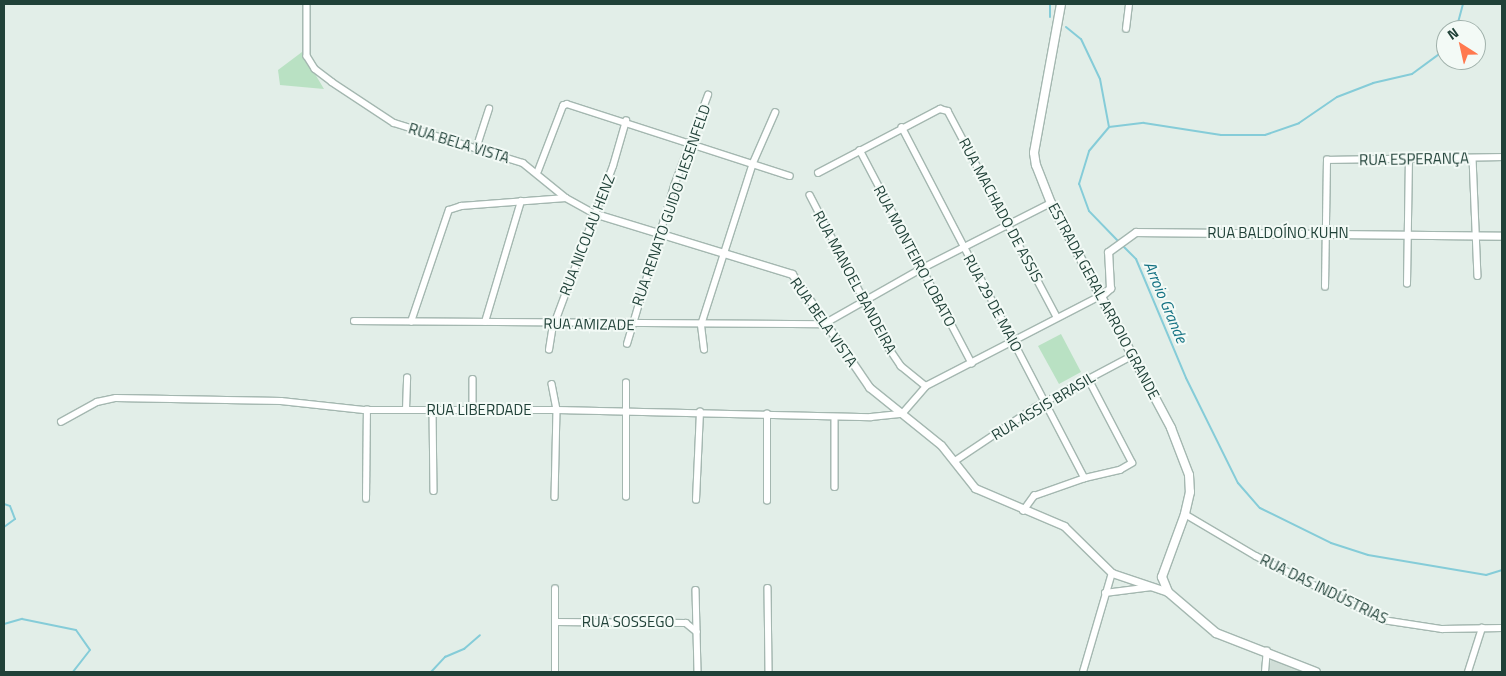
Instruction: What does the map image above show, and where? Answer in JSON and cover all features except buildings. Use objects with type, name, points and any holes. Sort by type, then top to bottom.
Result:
[{"type":"main road","name":"ESTRADA GERAL ARROIO GRANDE","points":[[1061,4],[1034,152],[1036,165],[1051,202],[1134,355],[1171,428],[1189,475],[1190,492],[1186,514],[1162,577],[1168,592]]},
{"type":"main road","name":"RUA BELA VISTA","points":[[1168,592],[1216,633],[1267,651],[1316,672]]},
{"type":"street","name":"RUA BELA VISTA","points":[[308,4],[307,56],[315,69],[394,123],[523,163],[538,172],[566,198],[593,213],[726,251],[792,274],[824,324],[869,387],[941,445],[975,488],[1023,511],[1064,526],[1112,573],[1156,586],[1168,592]]},
{"type":"street","points":[[1126,29],[1129,4]]},
{"type":"street","name":"RUA RENATO GUIDO LIESENFELD","points":[[627,344],[631,324],[708,95]]},
{"type":"street","points":[[538,172],[563,106],[572,105],[691,142],[790,176]]},
{"type":"street","points":[[476,149],[489,109]]},
{"type":"street","name":"RUA MACHADO DE ASSIS","points":[[902,128],[940,109],[951,115],[1057,317]]},
{"type":"street","points":[[704,350],[701,325],[753,163],[775,113]]},
{"type":"street","name":"RUA NICOLAU HENZ","points":[[549,350],[554,324],[593,213],[613,166],[626,121]]},
{"type":"street","points":[[818,174],[902,128]]},
{"type":"street","name":"RUA 29 DE MAIO","points":[[902,128],[1085,478]]},
{"type":"street","name":"RUA MONTEIRO LOBATO","points":[[860,150],[972,363]]},
{"type":"street","points":[[1473,158],[1478,276]]},
{"type":"street","name":"RUA ESPERANÇA","points":[[1324,233],[1327,160],[1502,158]]},
{"type":"street","points":[[1407,284],[1409,159]]},
{"type":"street","name":"RUA MANOEL BANDEIRA","points":[[810,195],[863,302],[901,366],[926,386]]},
{"type":"street","points":[[411,322],[449,210],[460,206],[566,198]]},
{"type":"street","points":[[485,322],[521,201]]},
{"type":"street","points":[[824,324],[921,269],[1051,202]]},
{"type":"street","name":"RUA BALDOÍNO KUHN","points":[[1102,295],[1110,288],[1107,264],[1111,249],[1136,232],[1408,233],[1502,236]]},
{"type":"street","points":[[1324,233],[1325,287]]},
{"type":"street","points":[[902,414],[926,386],[1102,295]]},
{"type":"street","name":"RUA AMIZADE","points":[[354,322],[701,325],[824,324]]},
{"type":"street","name":"RUA ASSIS BRASIL","points":[[955,461],[1046,402],[1134,355]]},
{"type":"street","points":[[406,410],[407,378]]},
{"type":"street","points":[[473,378],[473,410]]},
{"type":"street","points":[[1023,511],[1034,496],[1085,478],[1128,466],[1132,463],[1088,379]]},
{"type":"street","points":[[626,383],[626,498]]},
{"type":"street","points":[[552,384],[557,410],[556,497]]},
{"type":"street","name":"RUA LIBERDADE","points":[[61,422],[97,402],[116,398],[281,401],[367,410],[700,412],[835,417],[902,414]]},
{"type":"street","points":[[366,499],[367,410]]},
{"type":"street","points":[[432,410],[434,491]]},
{"type":"street","points":[[696,500],[700,412]]},
{"type":"street","points":[[767,414],[767,501]]},
{"type":"street","points":[[835,417],[835,487]]},
{"type":"street","name":"RUA DAS INDÚSTRIAS","points":[[1186,514],[1256,556],[1383,620],[1442,629],[1502,628]]},
{"type":"street","points":[[1083,672],[1112,573]]},
{"type":"street","points":[[1105,593],[1156,586]]},
{"type":"street","points":[[768,588],[768,672]]},
{"type":"street","points":[[555,589],[555,672]]},
{"type":"street","points":[[696,590],[698,672]]},
{"type":"street","name":"RUA SOSSEGO","points":[[555,622],[686,622],[698,632]]},
{"type":"street","points":[[1468,672],[1482,628]]},
{"type":"street","points":[[1265,672],[1267,651]]},
{"type":"shaded area","points":[[1271,657],[1306,672],[1269,672]]},
{"type":"green space","points":[[302,52],[324,89],[280,85],[278,70]]},
{"type":"green space","points":[[1061,334],[1081,372],[1059,384],[1038,346]]},
{"type":"waterway","points":[[1050,4],[1050,17]]},
{"type":"waterway","name":"Arroio Grande","points":[[1459,20],[1463,4]]},
{"type":"waterway","points":[[1066,27],[1081,39],[1100,79],[1109,127]]},
{"type":"waterway","name":"Arroio Grande","points":[[1119,242],[1089,211],[1079,184],[1089,151],[1109,127],[1144,123],[1221,135],[1265,135],[1299,123],[1337,97],[1373,83],[1412,74],[1436,56]]},
{"type":"waterway","name":"Arroio Grande","points":[[1122,245],[1136,259],[1186,378],[1238,483],[1260,508],[1331,543],[1368,555],[1486,575],[1502,570]]},
{"type":"waterway","points":[[4,504],[10,506],[15,519],[4,527]]},
{"type":"waterway","points":[[4,624],[22,619],[76,630],[90,650],[73,672]]},
{"type":"waterway","points":[[431,672],[445,657],[464,649],[480,635]]}]
